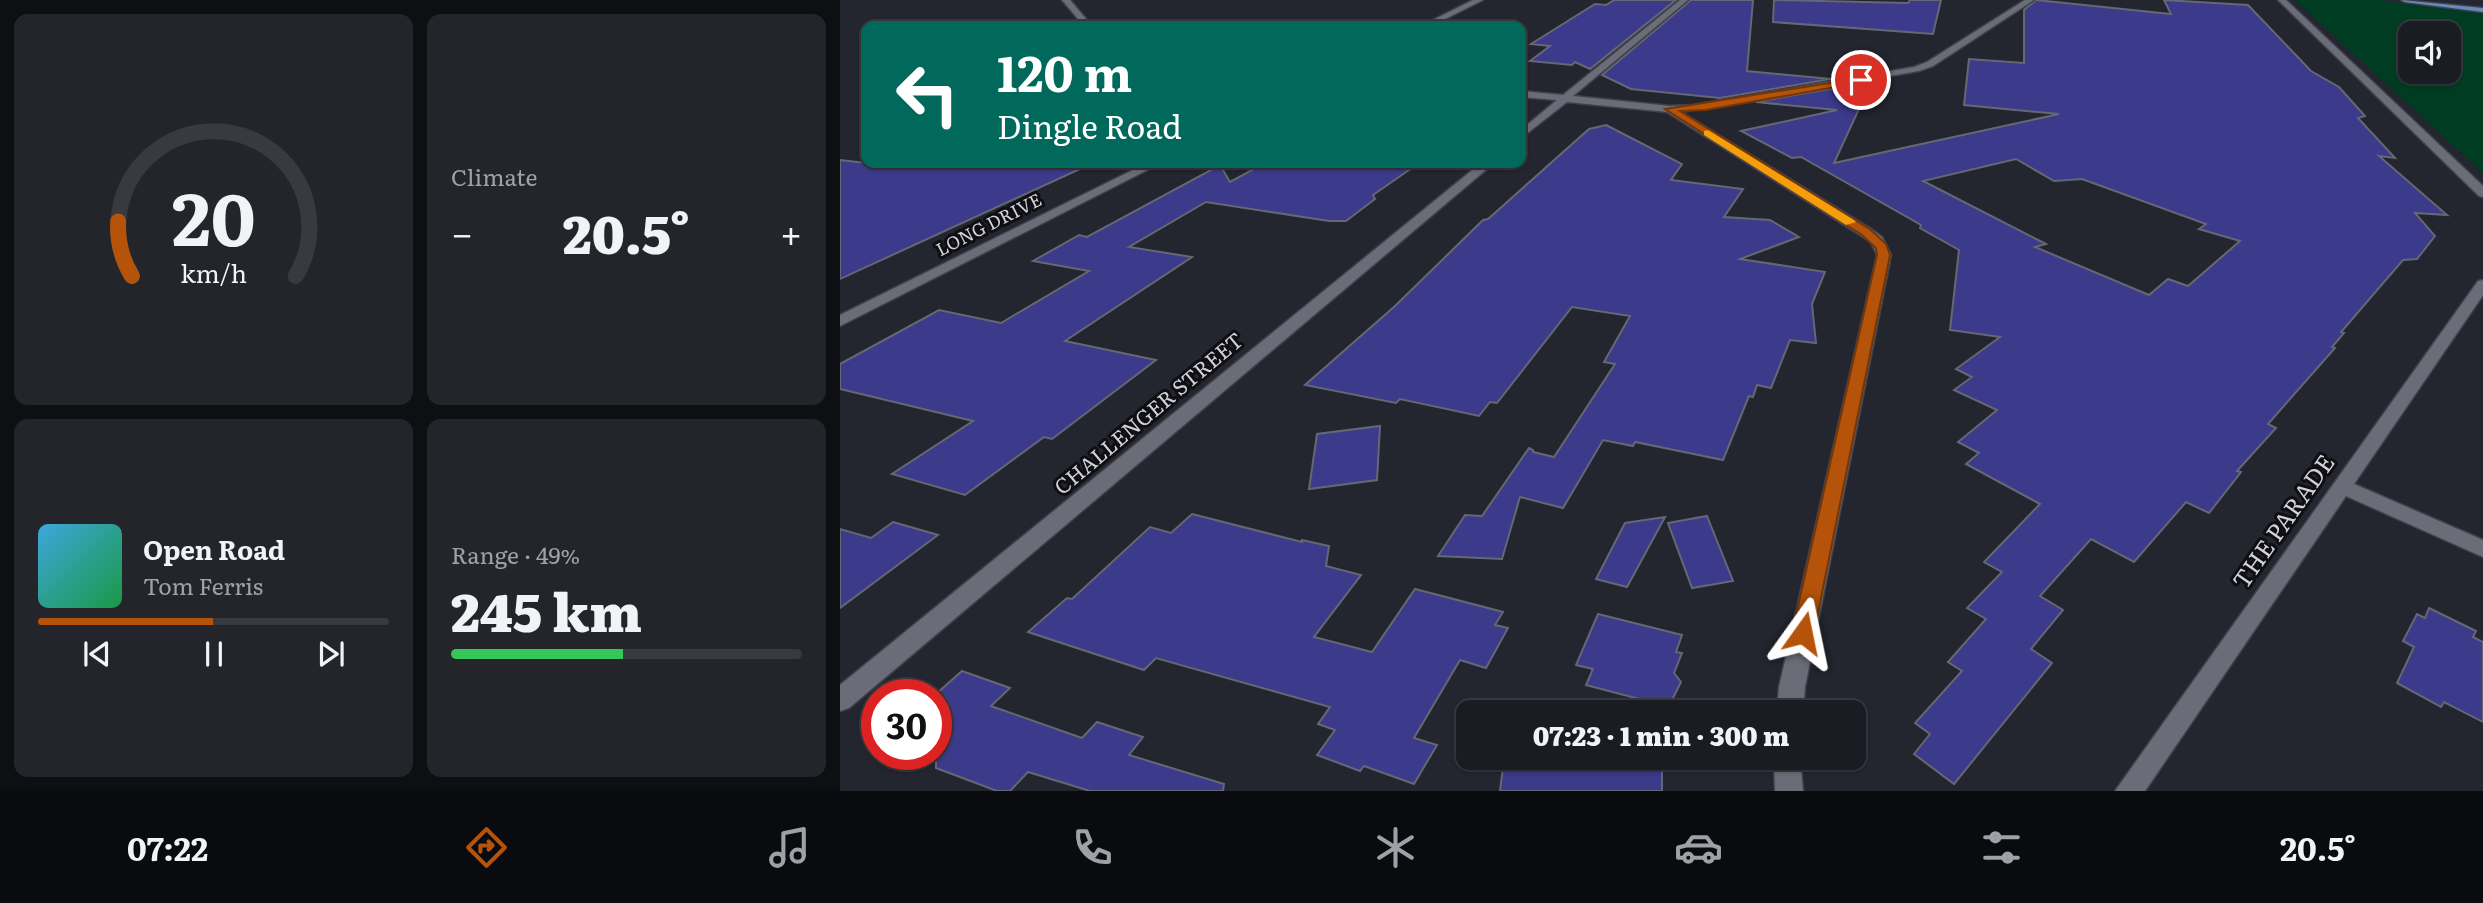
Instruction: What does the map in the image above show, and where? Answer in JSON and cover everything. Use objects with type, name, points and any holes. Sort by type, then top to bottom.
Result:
[{"type":"main road","points":[[2405,0],[2483,10]]},
{"type":"street","points":[[1066,0],[1084,21]]},
{"type":"street","points":[[1435,21],[1479,0]]},
{"type":"street","points":[[1526,131],[1684,0]]},
{"type":"street","points":[[1526,94],[1670,109],[1706,107],[1916,69],[1930,64],[2030,0]]},
{"type":"street","points":[[2282,0],[2482,191]]},
{"type":"street","points":[[1670,109],[1866,232],[1882,247],[1884,255],[1791,700]]},
{"type":"street","name":"LONG DRIVE","points":[[840,321],[1145,168]]},
{"type":"street","name":"CHALLENGER STREET","points":[[840,700],[1482,168]]},
{"type":"street","name":"THE PARADE","points":[[2129,791],[2483,285]]},
{"type":"street","points":[[2340,486],[2483,549]]},
{"type":"street","points":[[1788,770],[1789,791]]},
{"type":"green space","points":[[2295,0],[2377,0],[2483,14],[2483,173]]},
{"type":"building","points":[[1614,0],[1676,0],[1590,69],[1575,62],[1572,65],[1530,61],[1550,46],[1531,44],[1595,4],[1606,5]]},
{"type":"building","points":[[1691,0],[1753,0],[1747,71],[1831,79],[1720,98],[1631,89],[1602,75]]},
{"type":"building","points":[[1774,0],[1908,3],[1910,0],[1941,0],[1933,34],[1773,22]]},
{"type":"building","points":[[2036,0],[2171,14],[2164,0],[2248,5],[2311,71],[2339,87],[2365,116],[2358,118],[2395,158],[2379,156],[2447,215],[2415,213],[2435,236],[2417,259],[2403,260],[2341,332],[2344,333],[2332,347],[2335,348],[2268,424],[2276,428],[2237,471],[2241,472],[2209,513],[2186,502],[2134,562],[2091,539],[2040,596],[2063,610],[2031,649],[2052,663],[1954,784],[1914,754],[1930,734],[1915,723],[1962,671],[1948,662],[1986,619],[1967,608],[2002,572],[1984,562],[2040,504],[1966,464],[1979,453],[1958,442],[1997,410],[1954,390],[1972,377],[1956,369],[2000,337],[1950,330],[1959,250],[1920,228],[1921,225],[1801,157],[1792,158],[1741,131],[1837,110],[1756,102],[1869,82],[1871,83],[1834,163],[2059,114],[1964,105],[1969,59],[2024,63],[2024,10]],"holes":[[[2016,159],[2054,181],[2082,179],[2206,224],[2199,229],[2240,241],[2188,286],[2168,279],[2149,295],[2035,247],[2046,244],[1923,181]]]},
{"type":"building","points":[[1606,125],[1682,164],[1671,180],[1743,189],[1724,217],[1770,220],[1799,237],[1740,259],[1825,272],[1812,304],[1816,343],[1790,340],[1771,388],[1757,385],[1753,397],[1749,396],[1723,460],[1635,442],[1633,446],[1603,440],[1563,508],[1520,497],[1502,559],[1438,556],[1465,515],[1482,516],[1529,448],[1533,452],[1554,457],[1615,364],[1604,362],[1630,316],[1572,307],[1497,403],[1490,402],[1479,416],[1400,399],[1396,403],[1305,385],[1395,306],[1483,220],[1488,219],[1589,129]]},
{"type":"building","points":[[840,160],[861,162],[861,168],[1082,168],[840,279]]},
{"type":"building","points":[[1214,168],[1222,168],[1230,182],[1256,168],[1412,168],[1373,195],[1375,199],[1346,221],[1329,221],[1206,202],[1129,247],[1192,257],[1065,341],[1156,360],[1052,439],[1044,437],[965,495],[892,474],[973,421],[840,389],[840,364],[939,310],[1001,323],[1089,271],[1033,261],[1079,235],[1087,237]]},
{"type":"building","points":[[1380,426],[1377,480],[1309,489],[1317,434]]},
{"type":"building","points":[[1192,514],[1302,542],[1329,546],[1326,566],[1361,575],[1314,637],[1372,652],[1415,589],[1503,612],[1495,625],[1508,628],[1486,668],[1460,660],[1414,738],[1437,745],[1414,784],[1364,766],[1360,771],[1317,755],[1335,730],[1318,724],[1330,707],[1156,658],[1144,670],[1028,632],[1067,598],[1072,599],[1150,527],[1171,533]]},
{"type":"building","points":[[1707,516],[1733,581],[1692,588],[1668,523]]},
{"type":"building","points":[[1665,517],[1627,587],[1596,579],[1625,523]]},
{"type":"building","points":[[893,522],[938,535],[840,608],[840,529],[871,538]]},
{"type":"building","points":[[2429,608],[2476,631],[2473,637],[2483,642],[2483,722],[2444,702],[2441,707],[2397,683],[2414,647],[2403,641],[2417,614],[2425,618]]},
{"type":"building","points":[[1598,614],[1682,635],[1676,652],[1682,653],[1674,673],[1681,682],[1670,700],[1643,700],[1586,685],[1593,669],[1576,665]]},
{"type":"building","points":[[962,671],[1010,688],[991,706],[1082,738],[1097,722],[1143,737],[1129,755],[1224,784],[1223,791],[1090,791],[1028,772],[1010,791],[997,791],[941,770],[952,770],[952,680]]},
{"type":"building","points":[[1503,770],[1662,770],[1662,791],[1500,791]]},
{"type":"slow traffic","points":[[1708,133],[1850,222]]},
{"type":"route","points":[[1803,633],[1884,255],[1882,247],[1866,232],[1670,109],[1706,107],[1861,80]]}]
